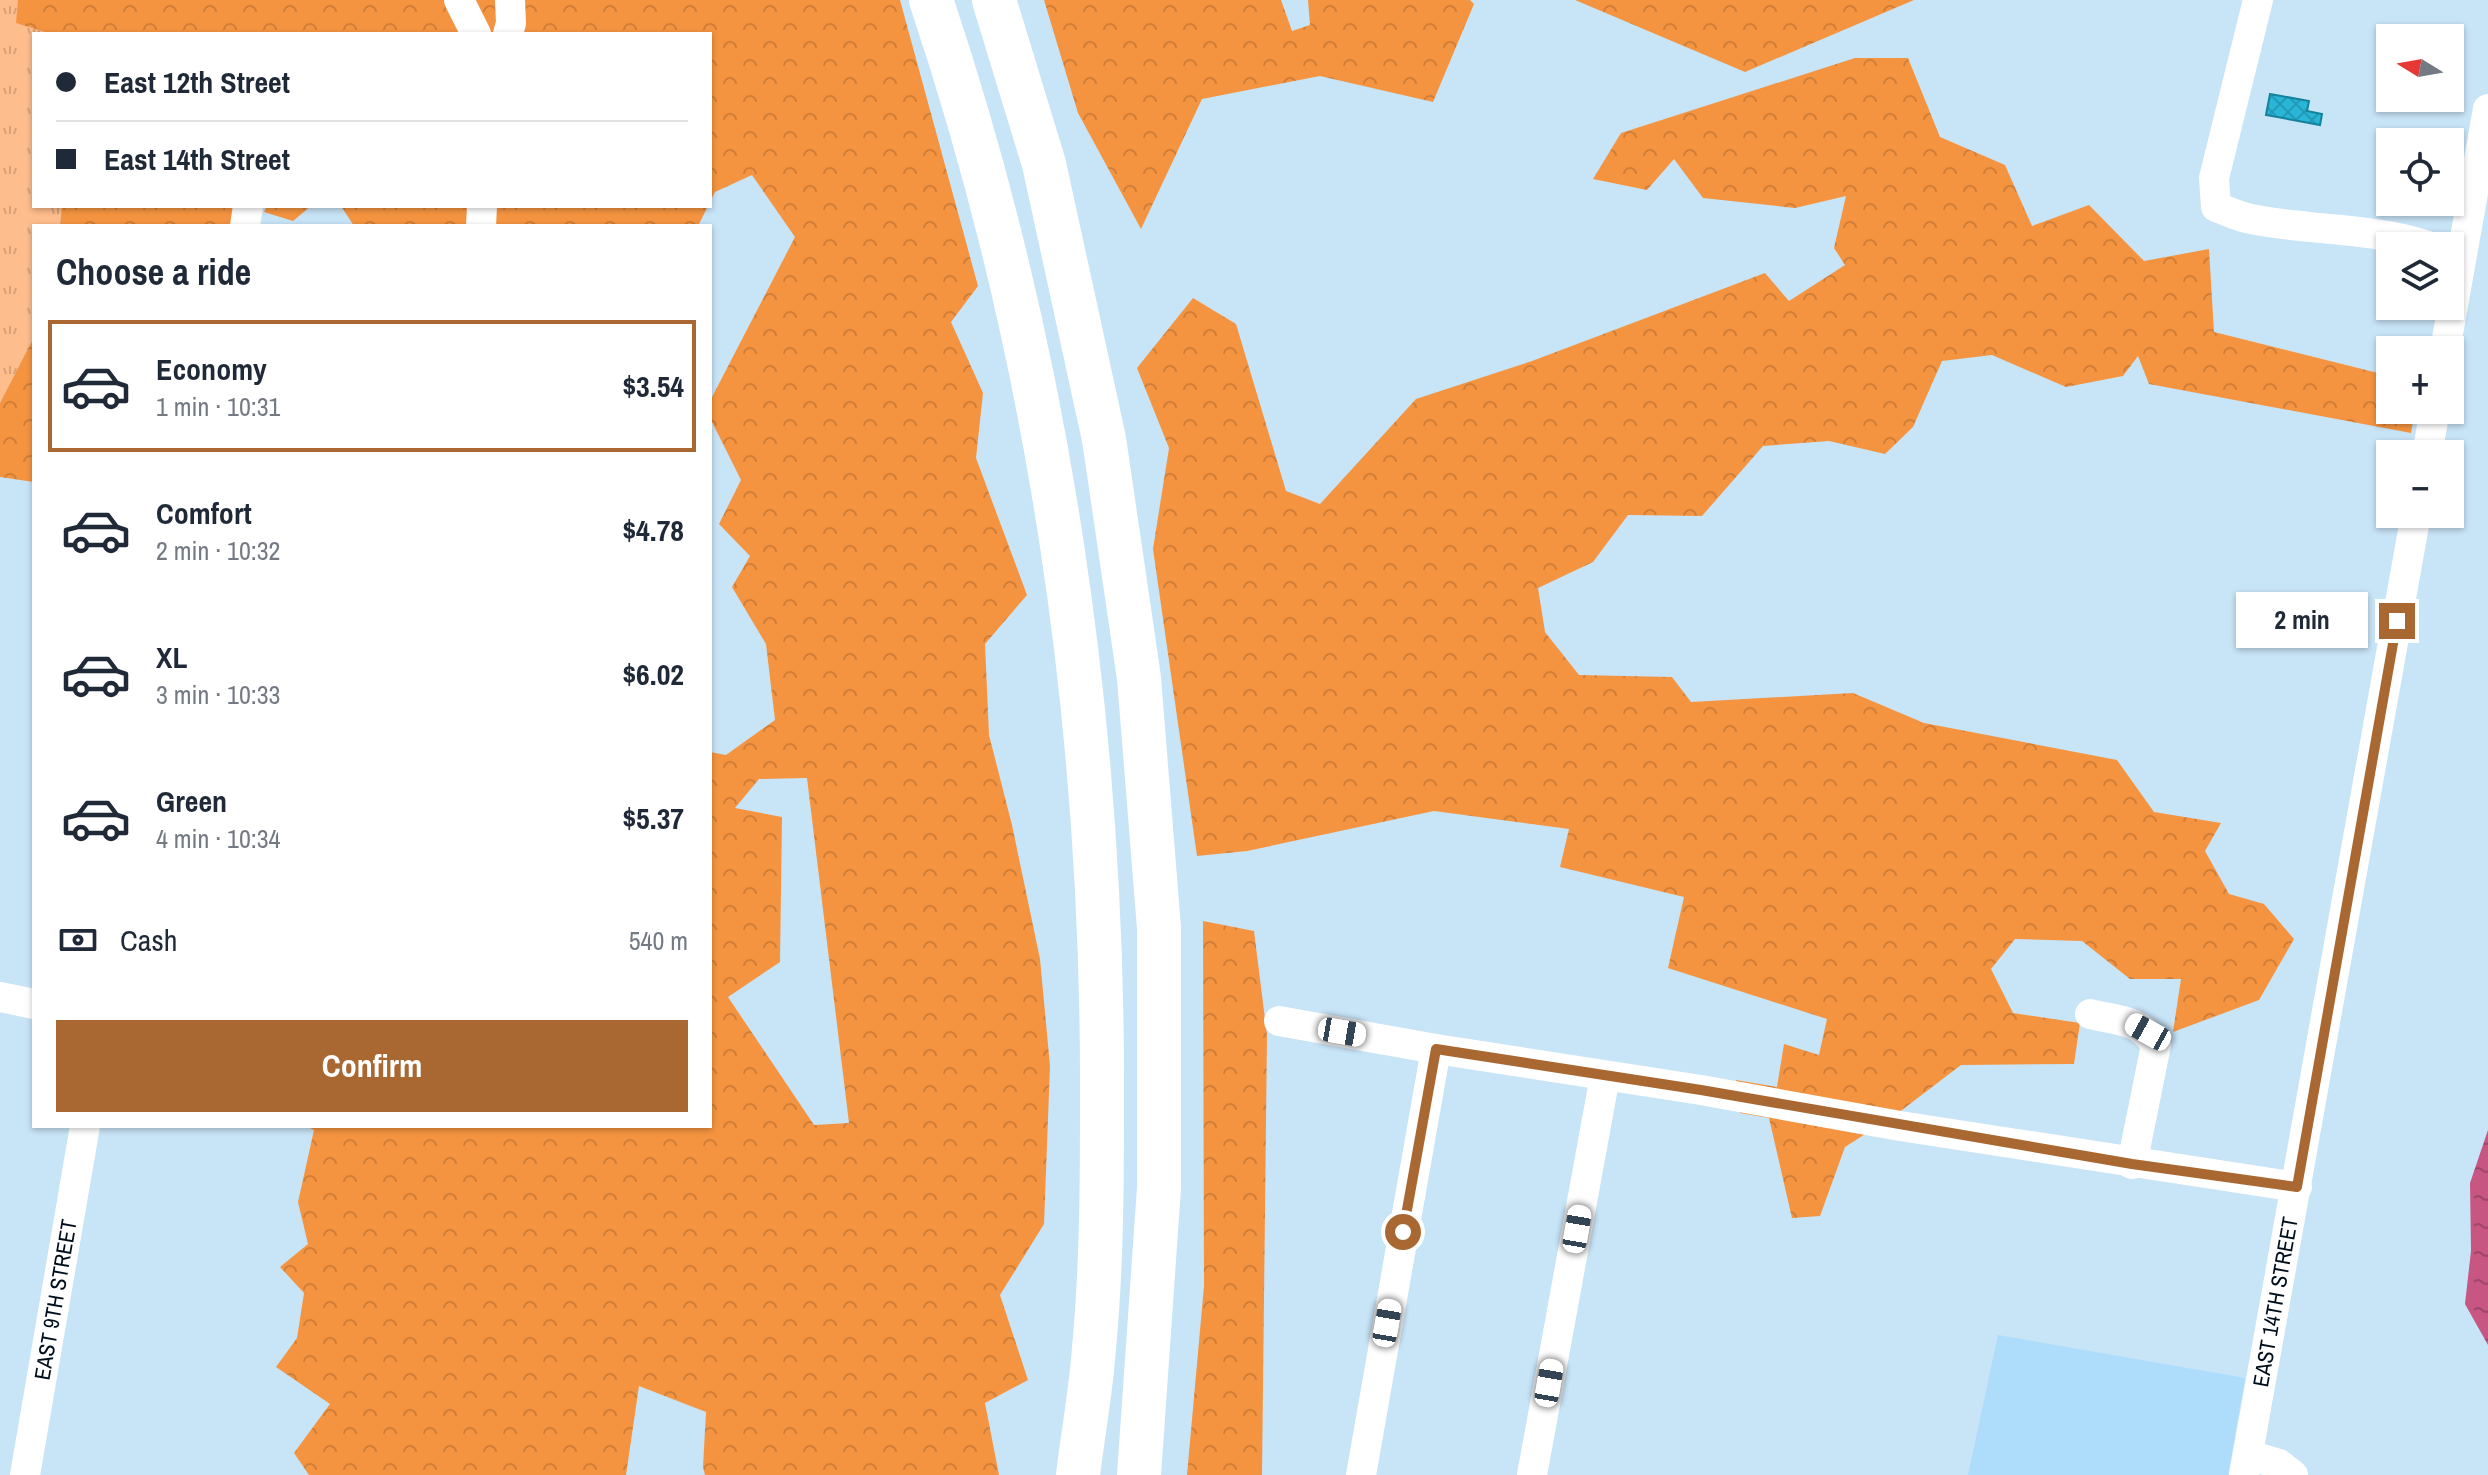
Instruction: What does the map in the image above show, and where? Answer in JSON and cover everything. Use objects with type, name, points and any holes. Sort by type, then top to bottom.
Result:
[{"type":"highway","points":[[931,0],[1004,252],[1058,512],[1089,758],[1102,977],[1102,1211],[1094,1350],[1078,1475]]},
{"type":"highway","points":[[994,0],[1044,164],[1104,439],[1139,678],[1159,928],[1159,1188],[1142,1466]]},
{"type":"street","points":[[459,0],[475,32]]},
{"type":"street","points":[[509,32],[510,0]]},
{"type":"street","points":[[2258,0],[2214,178],[2216,207],[2250,219],[2376,233]]},
{"type":"street","points":[[2461,232],[2488,109]]},
{"type":"street","name":"EAST 14TH STREET","points":[[2246,1465],[2414,528]]},
{"type":"street","points":[[0,997],[32,1004]]},
{"type":"street","points":[[2090,1014],[2130,1022],[2148,1032],[2156,1045],[2132,1164]]},
{"type":"street","points":[[1279,1021],[2132,1164],[2297,1187]]},
{"type":"street","points":[[1361,1475],[1436,1049]]},
{"type":"street","points":[[1532,1475],[1605,1076]]},
{"type":"street","name":"EAST 9TH STREET","points":[[25,1475],[85,1128]]},
{"type":"street","points":[[2246,1465],[2279,1464],[2293,1475]]},
{"type":"shaded area","points":[[1998,1335],[2245,1378],[2228,1475],[1968,1475]]},
{"type":"green space","points":[[0,0],[18,0],[17,23],[45,32],[32,32],[32,208],[62,208],[60,224],[32,224],[32,341],[0,403]]},
{"type":"green space","points":[[18,0],[900,0],[978,286],[951,322],[983,393],[976,458],[1027,595],[985,644],[989,735],[1012,825],[1040,959],[1050,1066],[1044,1224],[1000,1295],[1028,1380],[985,1403],[999,1475],[705,1475],[706,1412],[639,1386],[626,1475],[309,1475],[294,1453],[330,1404],[276,1367],[297,1338],[304,1293],[280,1267],[308,1244],[298,1202],[314,1130],[310,1128],[712,1128],[712,752],[726,755],[775,720],[766,644],[732,587],[750,556],[719,524],[741,480],[712,422],[712,397],[795,237],[752,175],[715,192],[712,198],[712,32],[45,32],[16,23]],"holes":[[[807,778],[849,1123],[814,1125],[728,997],[780,962],[782,817],[735,808],[759,779]]]},
{"type":"green space","points":[[1044,0],[1281,0],[1292,31],[1310,25],[1308,0],[1470,0],[1474,4],[1433,102],[1320,76],[1202,99],[1141,229],[1078,113]]},
{"type":"green space","points":[[1575,0],[1914,0],[1745,72]]},
{"type":"green space","points":[[1855,58],[1908,58],[1940,137],[2005,165],[2032,226],[2089,205],[2144,261],[2209,249],[2214,332],[2376,372],[2376,424],[2413,424],[2411,433],[2149,384],[2138,356],[2123,376],[2066,387],[1992,355],[1942,361],[1913,427],[1885,454],[1829,441],[1763,446],[1702,516],[1628,515],[1593,562],[1538,588],[1545,632],[1579,675],[1672,677],[1691,702],[1853,693],[1924,723],[2117,760],[2154,812],[2221,823],[2205,851],[2229,894],[2264,904],[2294,939],[2259,1000],[2173,1032],[2181,979],[2130,979],[2082,941],[2015,939],[1991,969],[2013,1013],[2080,1023],[2074,1064],[1961,1065],[1898,1113],[1845,1147],[1820,1216],[1792,1218],[1769,1118],[1740,1113],[1736,1080],[1777,1087],[1784,1044],[1819,1055],[1827,1019],[1668,968],[1684,897],[1560,867],[1569,829],[1434,811],[1247,851],[1197,856],[1153,549],[1169,448],[1137,368],[1193,298],[1236,324],[1286,491],[1320,504],[1416,399],[1532,361],[1765,273],[1789,301],[1845,265],[1834,248],[1846,196],[1795,208],[1703,198],[1674,159],[1647,190],[1593,179],[1621,133]]},
{"type":"green space","points":[[62,208],[235,208],[231,224],[60,224]]},
{"type":"green space","points":[[266,208],[309,208],[293,221],[264,212]]},
{"type":"green space","points":[[342,208],[707,208],[699,224],[353,224]]},
{"type":"green space","points":[[32,341],[32,482],[0,477],[0,403]]},
{"type":"green space","points":[[1203,921],[1254,931],[1267,1035],[1262,1475],[1187,1475],[1204,1286]]},
{"type":"water","points":[[2488,1130],[2488,1345],[2465,1304],[2471,1251],[2470,1183]]},
{"type":"building","points":[[2270,94],[2309,101],[2307,111],[2322,114],[2320,125],[2266,115]]},
{"type":"route","points":[[1403,1232],[1436,1049],[1701,1090],[2132,1164],[2297,1187],[2397,621]]}]
